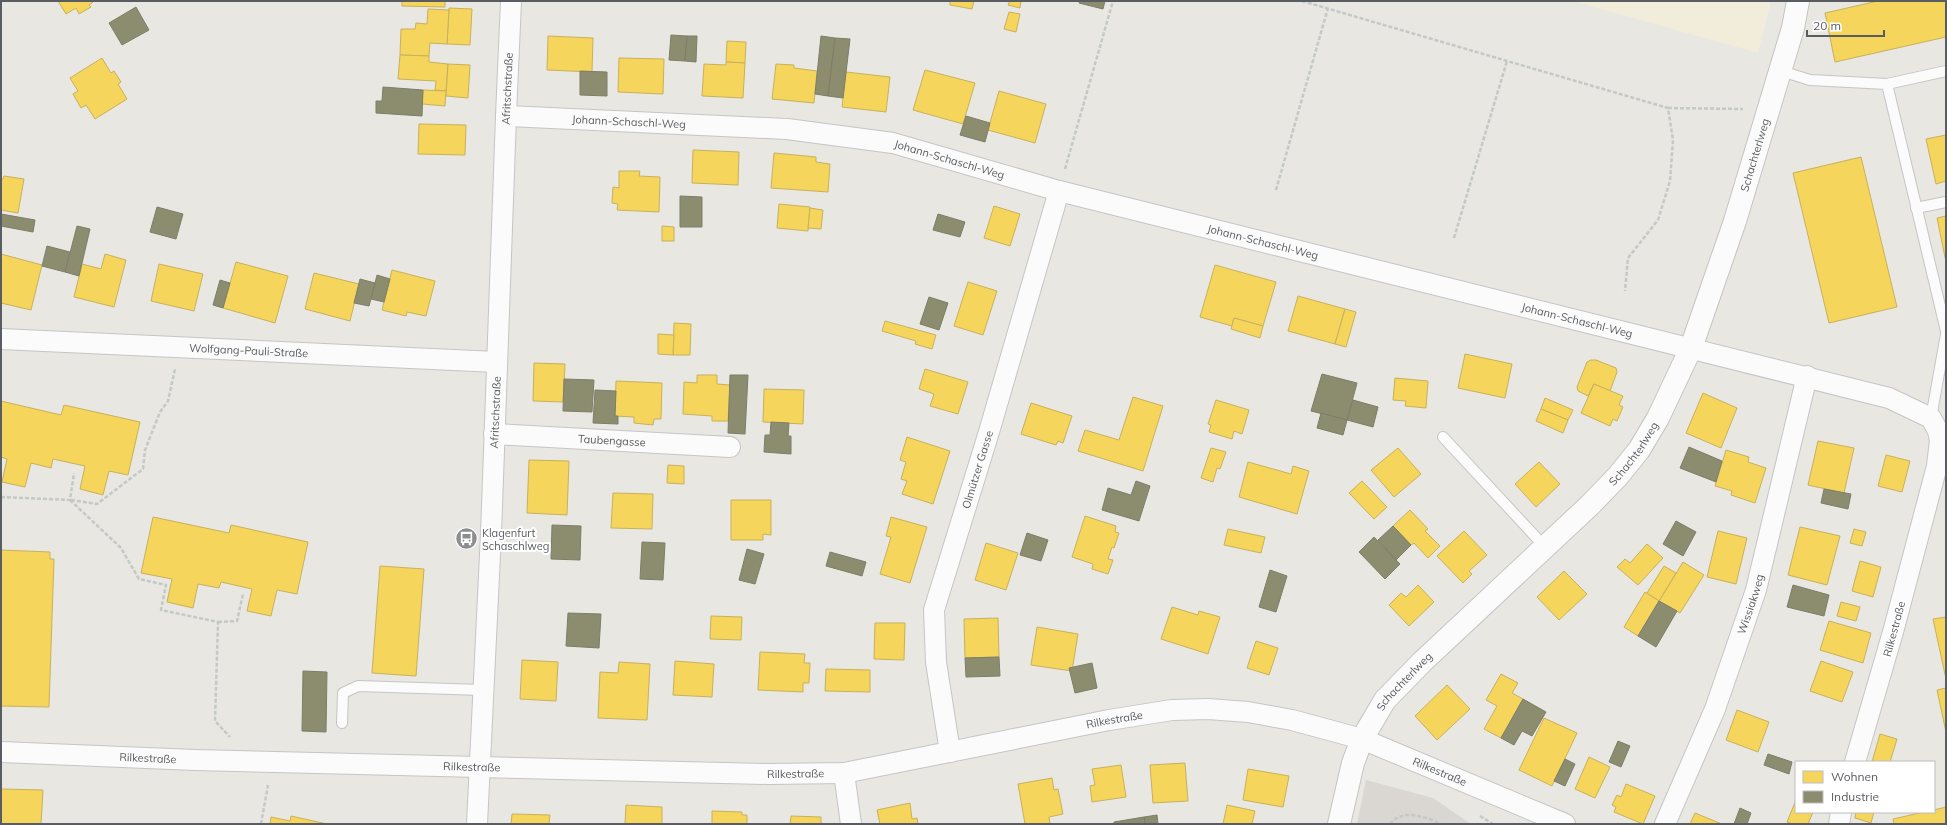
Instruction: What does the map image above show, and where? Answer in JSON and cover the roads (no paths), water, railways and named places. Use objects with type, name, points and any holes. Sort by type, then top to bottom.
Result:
[{"type":"street","name":"Afritschstraße","points":[[477,824],[482,690],[491,534],[506,116],[512,1]]},
{"type":"street","name":"Schachterlweg","points":[[1339,824],[1354,763],[1362,739],[1385,700],[1422,662],[1546,547],[1618,476],[1639,450],[1658,418],[1691,348],[1735,221],[1781,71],[1793,28],[1798,1]]},
{"type":"street","name":"Johann-Schaschl-Weg","points":[[506,116],[787,129],[893,143],[1059,191],[1807,376],[1889,398],[1931,418]]},
{"type":"street","name":"Olmützer Gasse","points":[[950,752],[936,662],[934,610],[989,432],[1059,191]]},
{"type":"street","name":"Wolfgang-Pauli-Straße","points":[[1,339],[497,362]]},
{"type":"street","name":"Wissiakweg","points":[[1665,824],[1715,709],[1756,590],[1807,376]]},
{"type":"street","name":"Rilkestraße","points":[[1855,761],[1893,632],[1928,495],[1937,466],[1940,440],[1938,431],[1931,418]]},
{"type":"street","name":"Taubengasse","points":[[494,434],[730,446]]},
{"type":"street","name":"Rilkestraße","points":[[1,752],[262,762],[768,774],[844,773],[1109,720],[1172,710],[1208,709],[1248,712],[1292,720],[1362,739],[1565,824]]},
{"type":"street","points":[[844,773],[851,824]]},
{"type":"street","points":[[1839,824],[1842,813]]},
{"type":"lane","points":[[1781,71],[1810,80],[1887,84],[1946,71]]},
{"type":"lane","points":[[1887,84],[1946,331]]},
{"type":"lane","points":[[1916,208],[1946,202]]},
{"type":"lane","points":[[1931,418],[1946,334]]},
{"type":"lane","points":[[1442,437],[1546,547]]},
{"type":"lane","points":[[342,723],[343,693],[358,686],[482,690]]},
{"type":"place","name":"Klagenfurt Schaschlweg","points":[[467,539]]}]
